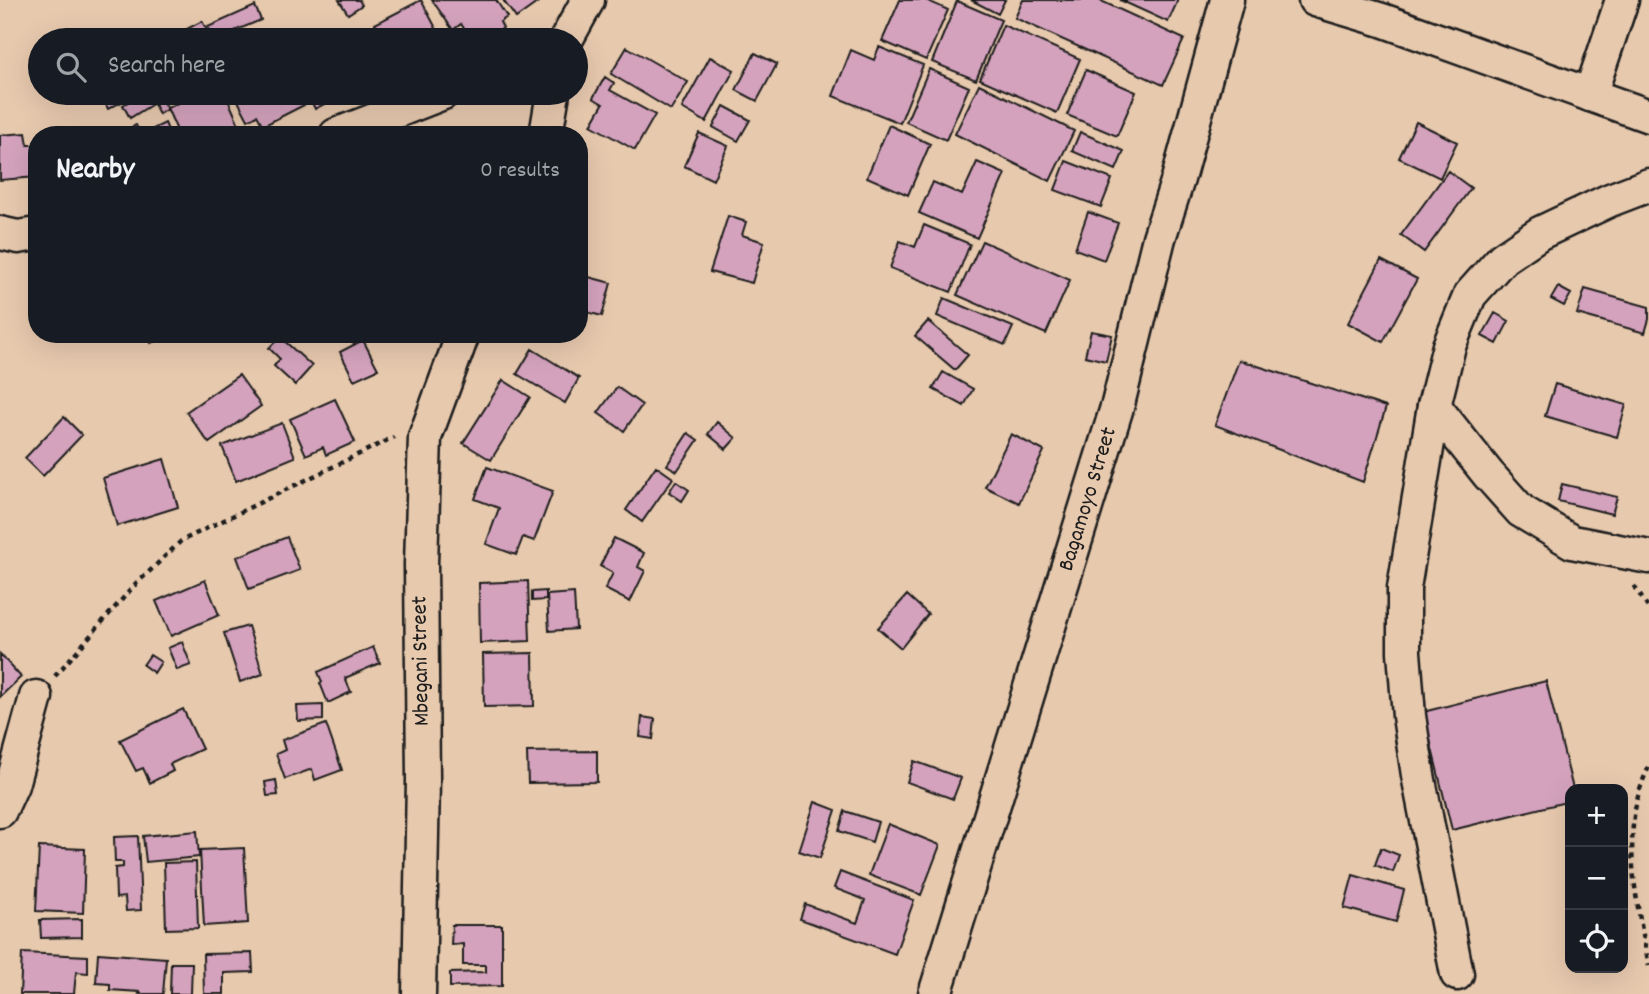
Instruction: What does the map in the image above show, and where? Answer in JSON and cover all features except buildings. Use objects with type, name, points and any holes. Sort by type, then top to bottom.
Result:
[{"type":"street","points":[[573,28],[588,0]]},
{"type":"street","name":"Bagamoyo Street","points":[[934,994],[1118,404],[1159,238],[1227,0]]},
{"type":"street","points":[[1315,0],[1382,20],[1649,116]]},
{"type":"street","points":[[1590,95],[1622,0]]},
{"type":"street","points":[[359,126],[412,105]]},
{"type":"street","points":[[547,126],[550,105]]},
{"type":"street","points":[[1457,974],[1416,763],[1404,652],[1404,588],[1434,406],[1448,346],[1469,295],[1503,258],[1541,233],[1610,200],[1649,185]]},
{"type":"street","points":[[0,233],[18,237],[28,235]]},
{"type":"street","name":"Mbegani Street","points":[[419,994],[423,780],[421,564],[425,437],[460,343]]},
{"type":"street","points":[[1434,406],[1488,474],[1521,510],[1540,524],[1572,542],[1649,557]]},
{"type":"street","points":[[0,811],[12,785],[36,697]]},
{"type":"path","points":[[36,697],[132,588],[181,541],[432,419]]},
{"type":"path","points":[[1649,767],[1637,797],[1633,840],[1637,904],[1649,966]]}]
